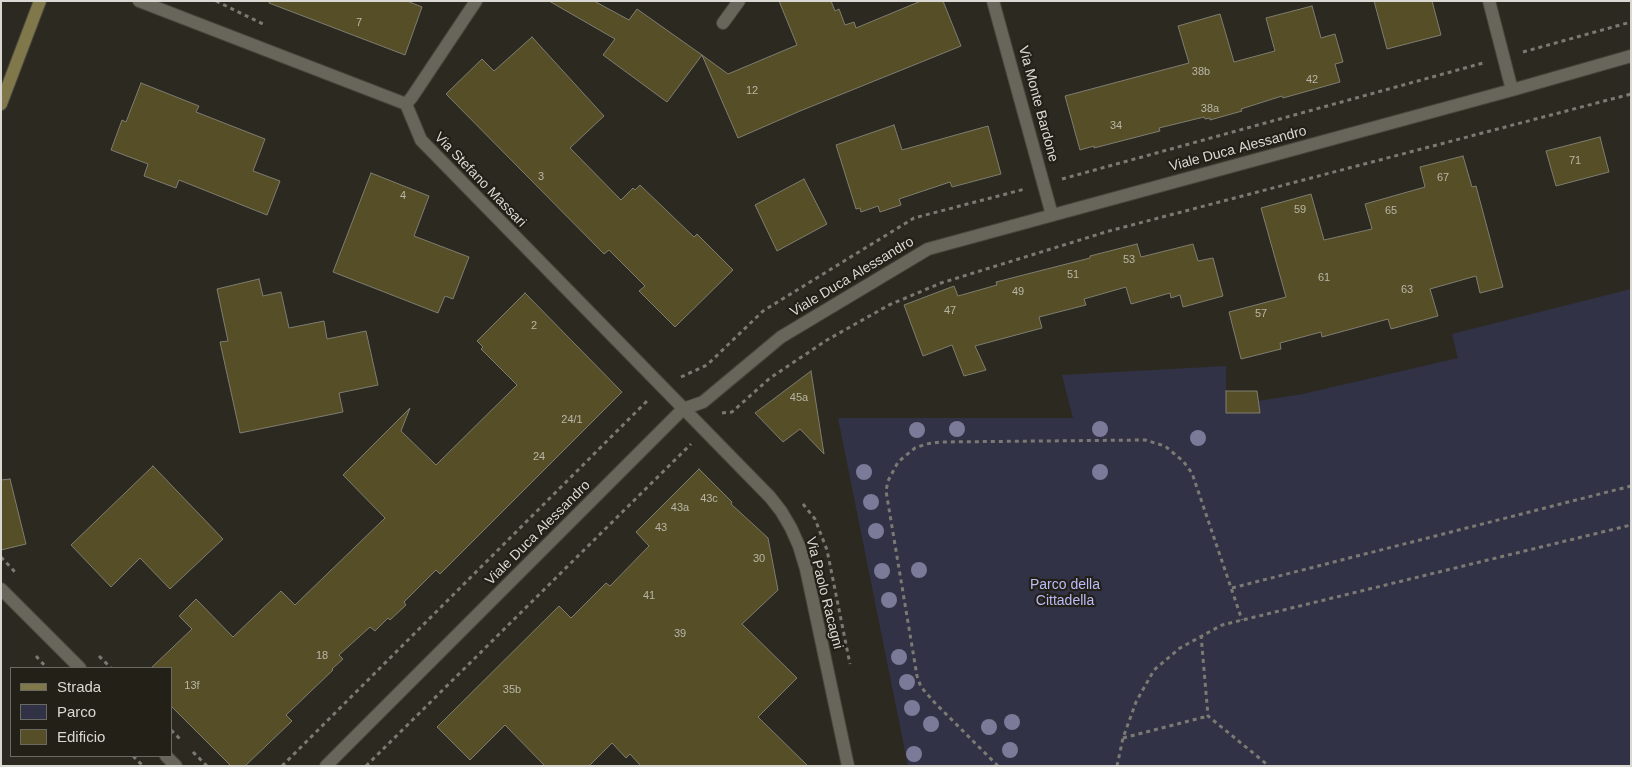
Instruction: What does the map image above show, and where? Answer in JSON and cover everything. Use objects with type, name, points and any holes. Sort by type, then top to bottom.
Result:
[{"type":"main road","points":[[1,104],[40,1]]},
{"type":"street","points":[[138,1],[406,104],[476,1]]},
{"type":"street","points":[[723,23],[739,1]]},
{"type":"street","name":"Via Monte Bardone","points":[[993,1],[1052,214]]},
{"type":"street","points":[[1488,1],[1512,90]]},
{"type":"street","name":"Viale Duca Alessandro","points":[[326,766],[683,409],[703,402],[781,337],[928,249],[1631,56]]},
{"type":"street","name":"Via Stefano Massari","points":[[406,104],[420,140],[683,409]]},
{"type":"street","name":"Via Paolo Racagni","points":[[683,409],[770,497],[781,511],[795,537],[809,584],[848,766]]},
{"type":"street","points":[[1,589],[79,667]]},
{"type":"street","points":[[167,757],[176,766]]},
{"type":"path","points":[[282,766],[661,387],[707,364],[763,311],[914,218],[1631,22]]},
{"type":"path","points":[[366,766],[721,414],[732,412],[770,378],[827,340],[889,305],[941,283],[1109,231],[1631,94]]},
{"type":"path","points":[[998,766],[935,704],[917,676],[886,491],[892,472],[906,455],[915,448],[941,442],[1145,440],[1154,442],[1174,452],[1184,460],[1192,473],[1242,620]]},
{"type":"path","points":[[1231,588],[1631,486]]},
{"type":"path","points":[[1118,766],[1123,738],[1136,702],[1154,670],[1180,648],[1222,625],[1631,524]]},
{"type":"path","points":[[1201,635],[1208,716],[1269,766]]},
{"type":"path","points":[[1123,738],[1208,716]]},
{"type":"path","points":[[134,757],[143,766]]},
{"type":"green space","name":"Parco della Cittadella","points":[[1631,289],[1631,766],[908,766],[838,418],[1073,418],[1062,375],[1226,366],[1226,413],[1260,413],[1258,401],[1303,394],[1458,358],[1452,334]]},
{"type":"building","points":[[269,1],[407,1],[422,7],[405,55],[269,3]]},
{"type":"building","points":[[549,1],[594,1],[629,20],[637,9],[702,55],[667,102],[603,55],[615,39]]},
{"type":"building","points":[[779,1],[831,1],[835,11],[839,9],[845,25],[854,22],[856,28],[921,1],[943,1],[961,46],[738,138],[702,55],[728,74],[797,45]]},
{"type":"building","points":[[1374,1],[1432,1],[1441,35],[1387,49]]},
{"type":"building","points":[[1312,6],[1321,38],[1335,34],[1343,62],[1335,64],[1340,82],[1283,98],[1282,96],[1241,109],[1242,111],[1210,120],[1210,118],[1205,119],[1204,117],[1159,128],[1160,131],[1080,150],[1065,96],[1189,63],[1178,26],[1220,14],[1234,62],[1275,51],[1266,18]]},
{"type":"building","points":[[532,37],[604,116],[570,148],[621,200],[633,188],[635,190],[640,185],[694,237],[697,234],[733,270],[675,327],[639,291],[645,286],[609,250],[604,254],[446,94],[482,59],[494,71]]},
{"type":"building","points":[[141,83],[199,106],[196,112],[265,139],[253,171],[280,181],[267,215],[179,180],[176,188],[144,176],[148,164],[111,150],[122,120],[126,122]]},
{"type":"building","points":[[894,125],[902,150],[988,126],[1001,174],[952,187],[950,182],[899,199],[901,205],[880,212],[878,206],[861,212],[860,208],[856,209],[836,145]]},
{"type":"building","points":[[1600,137],[1609,172],[1556,186],[1546,151]]},
{"type":"building","points":[[1463,156],[1472,187],[1476,186],[1503,287],[1480,293],[1476,276],[1430,289],[1438,316],[1391,329],[1388,319],[1322,337],[1321,332],[1280,343],[1281,349],[1241,359],[1229,312],[1286,297],[1261,208],[1311,194],[1324,240],[1372,229],[1365,204],[1425,187],[1420,167]]},
{"type":"building","points":[[371,173],[429,196],[414,236],[469,257],[453,299],[445,296],[438,313],[333,272]]},
{"type":"building","points":[[804,179],[827,224],[777,251],[755,205]]},
{"type":"building","points":[[1137,244],[1141,257],[1193,244],[1198,261],[1213,258],[1223,296],[1183,307],[1180,295],[1171,298],[1170,293],[1131,304],[1126,287],[1084,299],[1086,305],[1039,317],[1042,328],[975,346],[986,370],[964,376],[952,345],[923,356],[904,305],[954,286],[958,296],[997,285],[996,282]]},
{"type":"building","points":[[259,279],[263,296],[281,292],[289,328],[324,321],[327,339],[366,331],[378,385],[339,393],[343,412],[240,433],[220,342],[228,341],[217,289]]},
{"type":"building","points":[[525,293],[622,392],[440,574],[436,570],[404,602],[406,605],[390,620],[388,618],[375,631],[370,627],[339,655],[343,659],[286,715],[292,721],[245,766],[231,766],[172,707],[172,667],[152,667],[192,629],[179,616],[196,599],[233,637],[281,591],[295,605],[385,518],[343,475],[410,408],[401,431],[436,465],[517,385],[481,349],[483,347],[477,341]]},
{"type":"building","points":[[811,371],[824,454],[800,429],[783,442],[755,413]]},
{"type":"building","points":[[1226,391],[1257,391],[1260,413],[1226,413]]},
{"type":"building","points":[[153,466],[223,539],[170,589],[140,558],[111,587],[71,545]]},
{"type":"building","points":[[699,469],[732,502],[731,504],[768,538],[778,590],[742,624],[797,678],[758,717],[808,766],[641,766],[630,754],[626,758],[612,743],[589,766],[545,766],[505,725],[470,760],[437,727],[559,606],[571,618],[606,583],[610,586],[649,546],[636,532]]},
{"type":"building","points":[[10,479],[26,544],[1,550],[1,480]]}]
